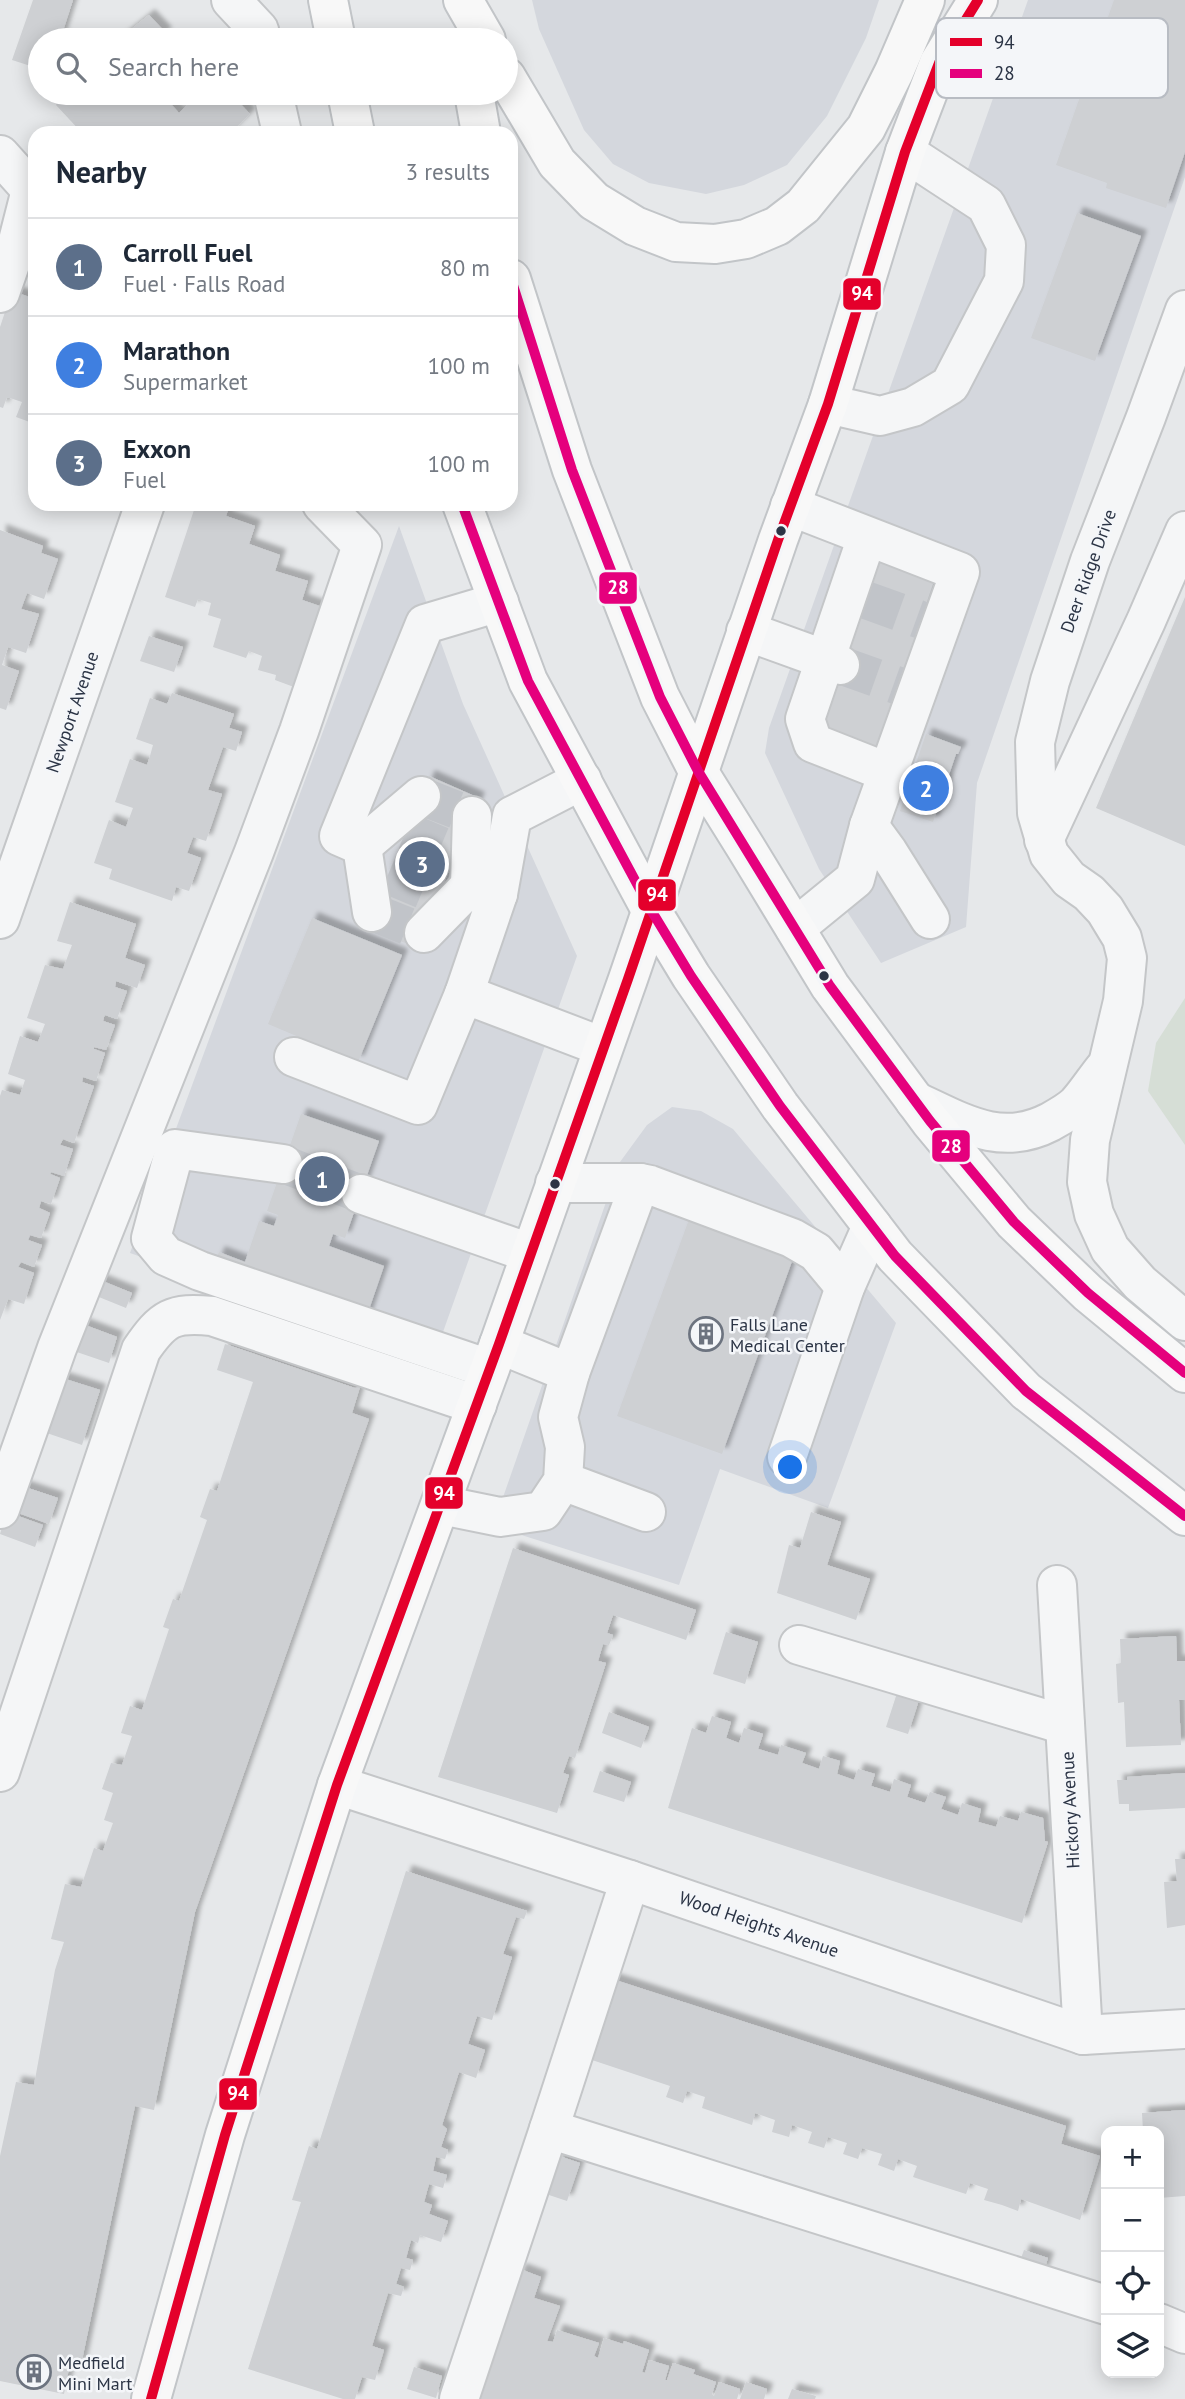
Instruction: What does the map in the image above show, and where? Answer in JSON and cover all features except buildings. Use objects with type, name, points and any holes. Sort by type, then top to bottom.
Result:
[{"type":"main road","points":[[328,0],[334,28]]},
{"type":"main road","points":[[462,0],[466,28]]},
{"type":"main road","points":[[462,0],[478,28]]},
{"type":"main road","points":[[518,97],[557,163],[594,201],[635,226],[676,242],[715,244],[746,239],[777,226],[803,206],[866,128],[925,0]]},
{"type":"main road","points":[[945,18],[947,0]]},
{"type":"main road","points":[[967,18],[978,0]]},
{"type":"main road","points":[[151,2399],[225,2135],[337,1785],[477,1405],[746,631],[828,404],[905,152],[936,71]]},
{"type":"main road","points":[[349,105],[354,126]]},
{"type":"main road","points":[[476,105],[480,126]]},
{"type":"main road","points":[[518,301],[572,470],[660,697],[698,771],[794,928],[831,986],[915,1101],[1014,1222],[1088,1293],[1185,1373]]},
{"type":"main road","points":[[465,511],[528,681],[650,910],[779,1106],[895,1256],[1026,1391],[1185,1516]]},
{"type":"street","points":[[231,0],[257,28]]},
{"type":"street","points":[[276,105],[280,126]]},
{"type":"street","points":[[828,404],[880,416],[913,407],[950,384],[1004,281],[1006,245],[986,205],[905,152]]},
{"type":"street","points":[[0,155],[28,186]]},
{"type":"street","points":[[0,293],[28,207]]},
{"type":"street","name":"Deer Ridge Drive","points":[[1185,310],[1090,561],[1049,681],[1035,742],[1037,813],[1049,854],[1059,867],[1105,910],[1122,939],[1127,958],[1127,973],[1110,1062],[1088,1151],[1087,1182],[1094,1214],[1111,1249],[1125,1266],[1140,1283],[1185,1321]]},
{"type":"street","points":[[790,506],[960,572],[931,623],[909,689],[889,773],[869,826],[855,879],[794,928]]},
{"type":"street","name":"Newport Avenue","points":[[0,919],[143,511]]},
{"type":"street","points":[[0,1509],[57,1348],[259,840],[362,545],[329,511]]},
{"type":"street","points":[[1044,841],[1185,531]]},
{"type":"street","points":[[867,537],[855,596],[833,663],[805,719],[813,743],[889,773]]},
{"type":"street","points":[[388,875],[362,846],[339,836],[425,624],[499,602]]},
{"type":"street","points":[[746,631],[833,663]]},
{"type":"street","points":[[424,933],[466,882],[512,816],[582,780]]},
{"type":"street","points":[[362,846],[421,796]]},
{"type":"street","points":[[293,1057],[418,1105],[464,994],[466,882],[472,816]]},
{"type":"street","points":[[869,826],[930,919]]},
{"type":"street","points":[[362,846],[406,831]]},
{"type":"street","points":[[362,846],[372,912]]},
{"type":"street","points":[[464,994],[603,1047]]},
{"type":"street","name":"Deer Ridge Drive","points":[[915,1101],[980,1130],[1007,1134],[1030,1131],[1057,1119],[1077,1105],[1110,1062]]},
{"type":"street","points":[[283,1164],[175,1149],[151,1238],[166,1256],[200,1271],[494,1357],[570,1373]]},
{"type":"street","points":[[555,1183],[640,1183],[792,1238],[816,1252],[845,1287]]},
{"type":"street","points":[[441,1505],[500,1517],[543,1511],[563,1481],[565,1447],[558,1417],[570,1373],[640,1183]]},
{"type":"street","points":[[361,1194],[530,1253]]},
{"type":"street","points":[[787,1457],[845,1287],[872,1226]]},
{"type":"street","points":[[0,1772],[141,1350],[158,1325],[191,1314],[212,1316],[477,1405]]},
{"type":"street","points":[[563,1481],[646,1512]]},
{"type":"street","name":"Hickory Avenue","points":[[1057,1585],[1083,2035]]},
{"type":"street","points":[[799,1645],[1065,1725]]},
{"type":"street","name":"Wood Heights Avenue","points":[[337,1785],[630,1880],[1083,2035],[1185,2029]]},
{"type":"street","points":[[459,2399],[630,1880]]},
{"type":"street","points":[[549,2129],[1101,2303]]},
{"type":"street","points":[[1164,2325],[1185,2334]]},
{"type":"shaded area","points":[[532,0],[879,0],[866,38],[827,116],[787,165],[744,185],[706,194],[649,183],[613,164],[584,130],[539,29]]},
{"type":"shaded area","points":[[1028,0],[1185,0],[1185,177],[977,783],[966,927],[881,963],[819,869],[765,753],[769,728],[993,98],[1168,98],[1168,18],[1022,18]]},
{"type":"shaded area","points":[[399,526],[463,704],[577,956],[433,1360],[130,1253]]},
{"type":"shaded area","points":[[1185,998],[1185,1145],[1148,1091],[1156,1043]]},
{"type":"shaded area","points":[[672,1107],[701,1111],[733,1129],[896,1323],[828,1508],[720,1469],[679,1585],[493,1526],[620,1162],[647,1125]]},
{"type":"tunnel","points":[[863,599],[921,620]]},
{"type":"tunnel","points":[[840,665],[899,686]]},
{"type":"tunnel","points":[[421,796],[472,816]]},
{"type":"tunnel","points":[[406,831],[456,852]]},
{"type":"tunnel","points":[[388,875],[438,896]]},
{"type":"tunnel","points":[[372,912],[424,933]]},
{"type":"tunnel","points":[[283,1164],[361,1194]]},
{"type":"transit line","name":"94","points":[[967,18],[978,0]]},
{"type":"transit line","name":"94","points":[[151,2399],[225,2135],[337,1785],[499,1344],[628,979],[778,540],[828,404],[905,152],[936,71]]},
{"type":"transit line","name":"28","points":[[518,301],[572,470],[660,697],[698,771],[830,986],[930,1121],[1014,1222],[1088,1293],[1185,1373]]},
{"type":"transit line","name":"28","points":[[465,511],[528,681],[651,910],[691,976],[780,1106],[895,1256],[1026,1391],[1185,1516]]},
{"type":"place","name":"Marathon","points":[[926,788]]},
{"type":"place","name":"Exxon","points":[[422,864]]},
{"type":"place","name":"Carroll Fuel","points":[[322,1179]]},
{"type":"place","name":"Falls Lane Medical Center","points":[[706,1334]]},
{"type":"place","name":"Medfield Mini Mart","points":[[34,2372]]}]
